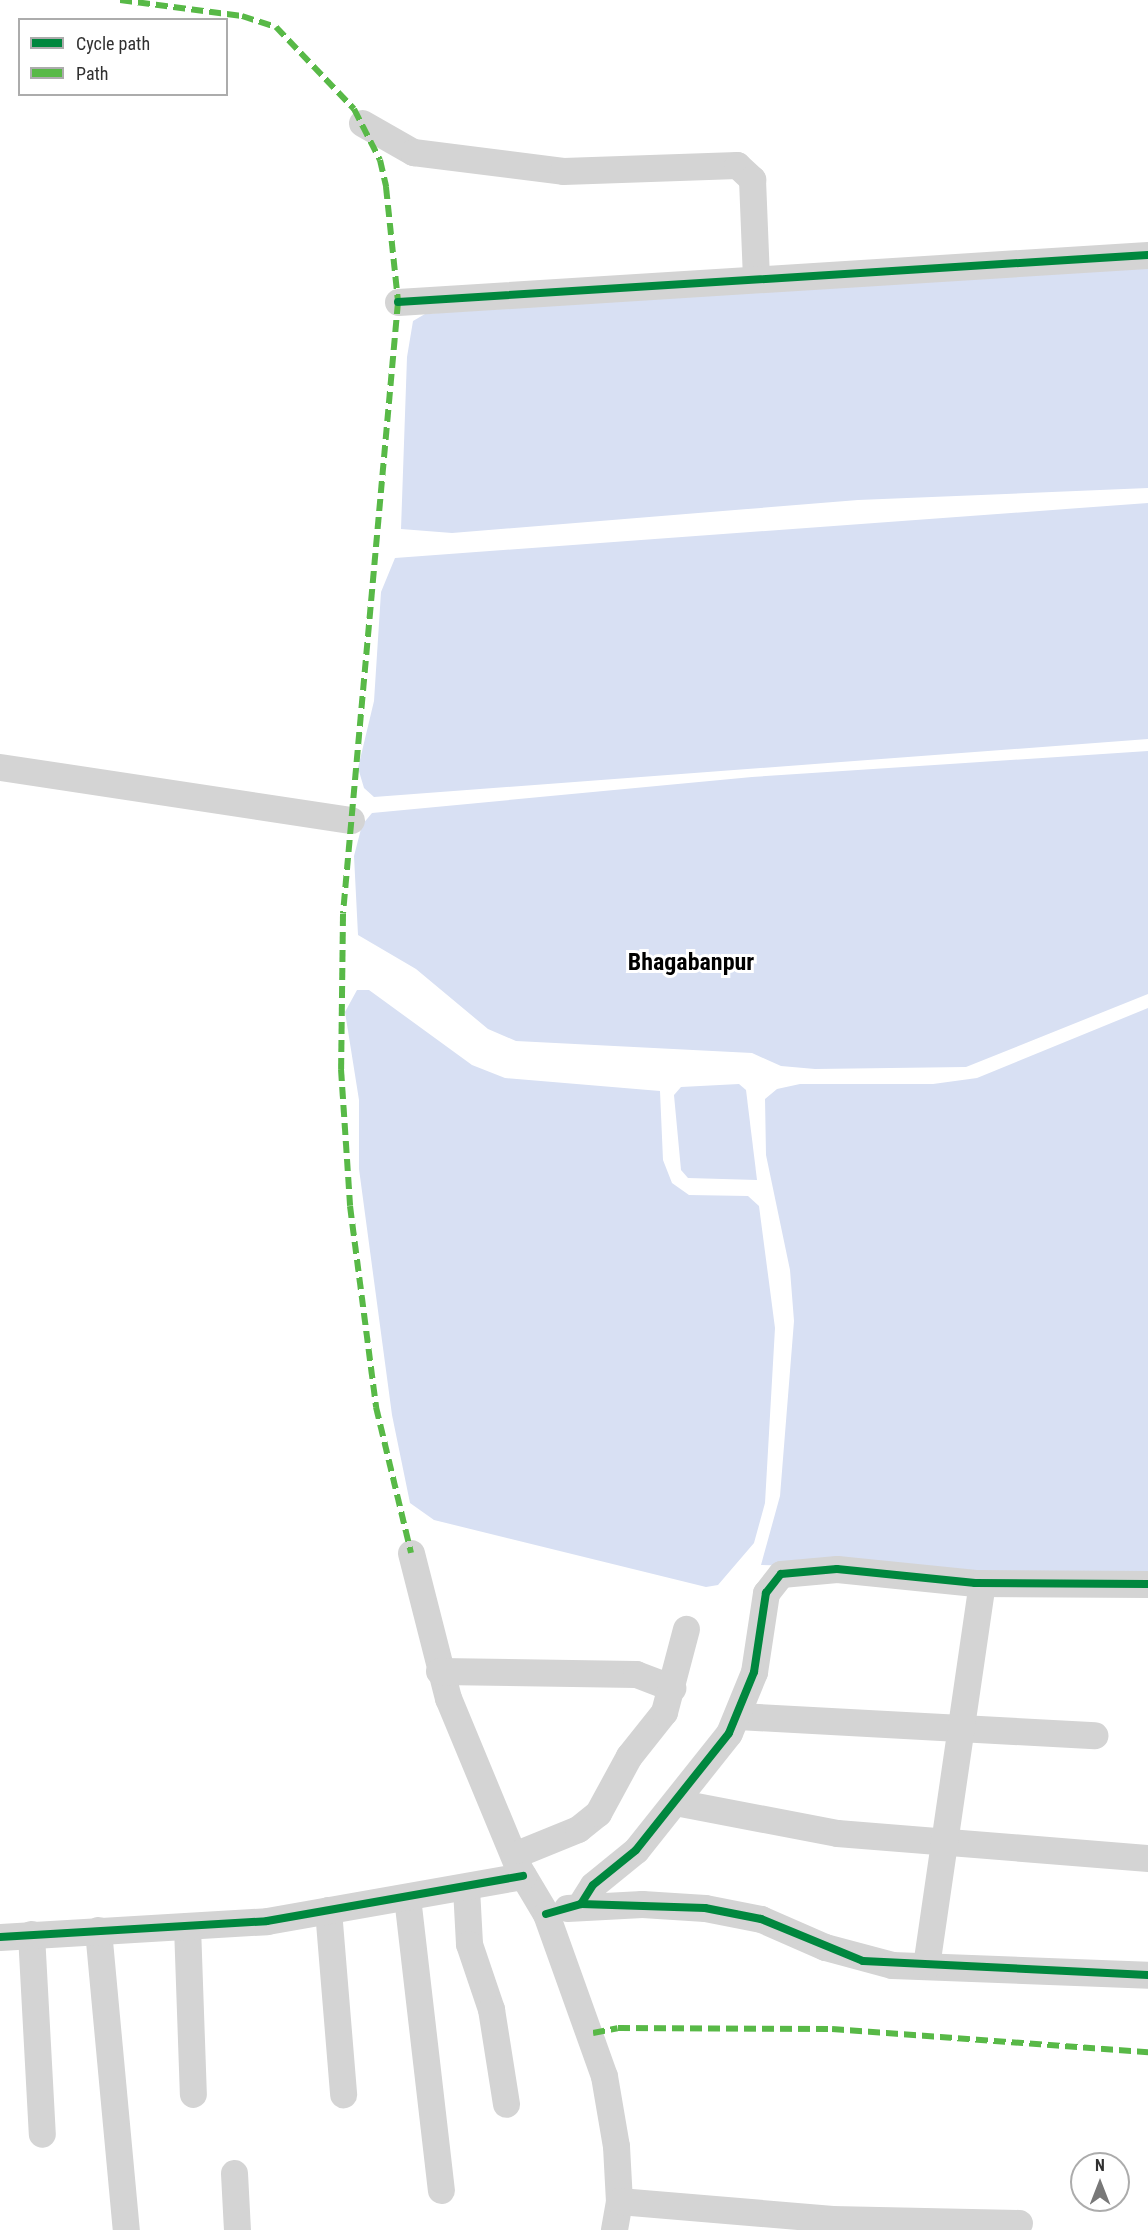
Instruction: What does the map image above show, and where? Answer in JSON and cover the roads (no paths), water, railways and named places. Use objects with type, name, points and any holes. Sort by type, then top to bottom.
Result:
[{"type":"street","points":[[362,123],[414,152],[552,170],[641,172],[737,165],[752,179],[756,277]]},
{"type":"street","points":[[398,303],[756,277],[1148,255]]},
{"type":"street","points":[[0,767],[351,820]]},
{"type":"street","points":[[411,1553],[439,1671],[519,1866],[546,1914],[604,2076],[619,2201],[614,2230]]},
{"type":"street","points":[[581,1904],[675,1802],[738,1716],[754,1672],[766,1593],[781,1574],[837,1569],[982,1582],[1148,1584]]},
{"type":"street","points":[[926,1966],[982,1582]]},
{"type":"street","points":[[0,1936],[186,1926],[327,1910],[466,1888],[519,1866],[590,1822],[629,1756],[655,1726],[672,1688],[686,1629]]},
{"type":"street","points":[[439,1671],[627,1674],[672,1688]]},
{"type":"street","points":[[738,1716],[1094,1735]]},
{"type":"street","points":[[675,1802],[827,1832],[1148,1858]]},
{"type":"street","points":[[466,1888],[469,1944],[491,2009],[506,2104]]},
{"type":"street","points":[[407,1897],[441,2190]]},
{"type":"street","points":[[546,1914],[581,1904],[705,1908],[761,1919],[864,1961],[926,1966],[1052,1967],[1148,1976]]},
{"type":"street","points":[[327,1910],[343,2094]]},
{"type":"street","points":[[186,1926],[193,2094]]},
{"type":"street","points":[[98,1930],[126,2230]]},
{"type":"street","points":[[31,1934],[42,2134]]},
{"type":"street","points":[[234,2173],[237,2230]]},
{"type":"street","points":[[619,2201],[832,2219],[1019,2223]]},
{"type":"water","points":[[1148,256],[1148,488],[858,500],[452,533],[401,529],[407,357],[413,321],[425,314]]},
{"type":"water","points":[[1148,503],[1148,739],[374,797],[364,788],[358,768],[374,701],[381,592],[395,558]]},
{"type":"water","points":[[1148,751],[1148,994],[966,1067],[815,1069],[781,1066],[752,1053],[516,1041],[488,1029],[416,969],[358,935],[354,856],[362,825],[372,813],[752,777]]},
{"type":"water","points":[[357,990],[369,990],[472,1065],[505,1078],[660,1091],[663,1160],[672,1183],[689,1195],[748,1196],[759,1206],[775,1328],[765,1503],[754,1543],[718,1585],[706,1587],[434,1520],[410,1503],[392,1415],[359,1169],[359,1100],[345,1012]]},
{"type":"water","points":[[1148,1008],[1148,1576],[761,1565],[780,1496],[794,1321],[790,1270],[766,1155],[765,1099],[777,1089],[800,1084],[933,1084],[977,1078]]},
{"type":"water","points":[[739,1084],[746,1090],[757,1180],[688,1178],[681,1170],[674,1095],[681,1087]]},
{"type":"district","name":"Bhagabanpur","points":[[691,963]]}]
